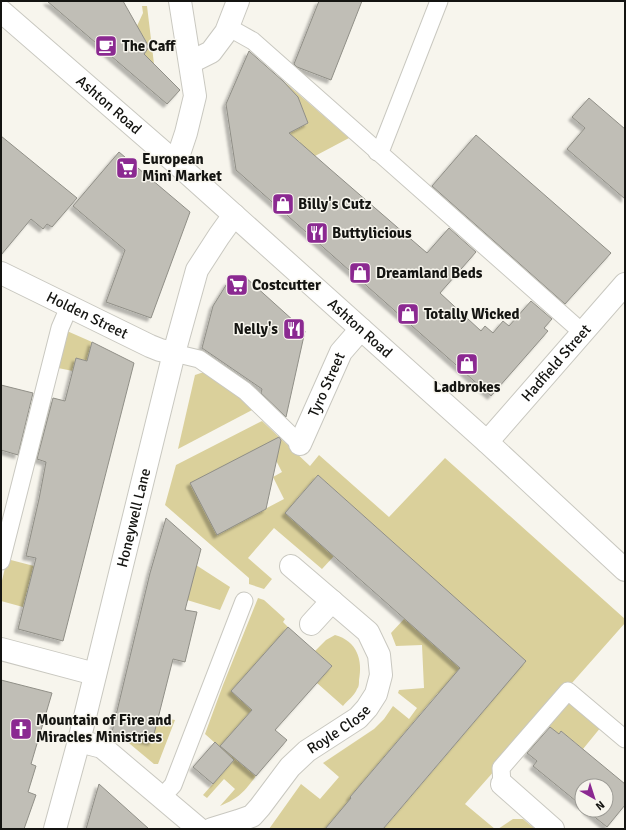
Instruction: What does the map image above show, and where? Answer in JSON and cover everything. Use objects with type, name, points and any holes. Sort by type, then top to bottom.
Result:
[{"type":"main road","points":[[176,164],[196,96],[180,1]]},
{"type":"main road","points":[[190,62],[211,52],[226,32],[238,1]]},
{"type":"main road","name":"Ashton Road","points":[[1,12],[176,164],[361,329],[487,442],[625,570]]},
{"type":"main road","name":"Honeywell Lane","points":[[55,829],[79,740],[174,353],[197,270],[234,216]]},
{"type":"main road","name":"Holden Street","points":[[1,273],[160,350],[174,353]]},
{"type":"main road","name":"Hadfield Street","points":[[487,442],[625,284]]},
{"type":"main road","name":"Tyro Street","points":[[300,444],[341,352],[361,329]]},
{"type":"main road","name":"Royle Close","points":[[212,829],[252,816],[290,767],[304,753],[358,718],[375,698],[379,682],[379,656],[368,632],[291,566]]},
{"type":"main road","points":[[311,624],[332,601]]},
{"type":"main road","points":[[1,649],[95,674]]},
{"type":"main road","points":[[79,740],[102,747],[199,829]]},
{"type":"main road","points":[[502,784],[553,829]]},
{"type":"lane","points":[[377,152],[382,146],[438,1]]},
{"type":"lane","points":[[228,27],[252,41],[583,333]]},
{"type":"lane","points":[[1,561],[60,328],[69,306]]},
{"type":"lane","points":[[174,353],[199,359],[245,391],[300,444]]},
{"type":"lane","points":[[162,797],[173,785],[244,601]]},
{"type":"lane","points":[[502,784],[501,768],[568,691],[625,739]]},
{"type":"shaded area","points":[[142,6],[147,6],[154,64],[144,54],[149,47],[137,26],[143,13]]},
{"type":"shaded area","points":[[280,78],[349,138],[315,156],[287,158],[300,142],[290,134],[278,145],[274,141],[308,123],[302,108],[286,94],[275,90]]},
{"type":"shaded area","points":[[67,331],[92,342],[87,361],[76,358],[73,371],[58,368]]},
{"type":"shaded area","points":[[208,373],[254,409],[178,449],[195,375]]},
{"type":"shaded area","points":[[262,421],[310,466],[319,455],[389,517],[445,458],[625,619],[625,623],[465,804],[495,829],[371,829],[344,807],[325,829],[269,829],[301,784],[320,799],[339,777],[323,763],[374,729],[384,719],[393,706],[409,719],[417,708],[398,693],[399,690],[424,688],[422,645],[396,646],[391,633],[405,618],[476,617],[318,475],[295,501],[312,516],[334,556],[322,569],[274,528],[248,558],[272,579],[264,589],[249,584],[249,578],[165,505],[176,465]],"holes":[[[267,443],[282,472],[273,477],[284,499],[227,529]],[[438,693],[450,702],[492,701],[385,827],[350,797]]]},
{"type":"shaded area","points":[[7,559],[34,566],[23,607],[1,601],[1,585]]},
{"type":"shaded area","points":[[196,565],[230,587],[220,610],[187,600]]},
{"type":"shaded area","points":[[258,598],[264,600],[285,619],[283,622],[288,627],[231,691],[252,710],[231,734],[236,759],[256,776],[241,794],[220,806],[235,789],[224,779],[207,798],[203,795],[234,760],[205,734]]},
{"type":"shaded area","points":[[335,635],[349,642],[357,652],[360,665],[358,687],[355,693],[343,706],[317,683],[332,666],[315,651],[326,640]]},
{"type":"shaded area","points":[[567,698],[601,727],[583,749],[561,731],[537,761],[555,731],[546,724]]},
{"type":"shaded area","points":[[158,717],[175,720],[158,764],[154,764],[118,734],[152,742]]},
{"type":"shaded area","points":[[513,819],[523,819],[535,829],[498,829]]},
{"type":"building","points":[[47,1],[123,1],[149,47],[144,54],[180,90],[167,104]]},
{"type":"building","points":[[319,1],[362,1],[331,80],[297,67],[294,64]]},
{"type":"building","points":[[249,51],[283,81],[298,97],[308,123],[289,133],[427,253],[449,228],[476,252],[440,293],[481,331],[485,326],[493,333],[503,321],[509,326],[531,301],[552,319],[544,328],[548,331],[491,396],[236,170],[226,104]]},
{"type":"building","points":[[589,98],[625,129],[625,199],[567,149],[585,128],[572,117]]},
{"type":"building","points":[[476,135],[611,253],[565,304],[432,186]]},
{"type":"building","points":[[1,136],[77,198],[52,227],[47,224],[43,229],[31,219],[1,255]]},
{"type":"building","points":[[119,152],[190,212],[151,318],[106,302],[125,250],[73,206]]},
{"type":"building","points":[[244,276],[305,331],[286,417],[261,393],[262,389],[202,348],[213,306],[228,282]]},
{"type":"building","points":[[92,342],[134,363],[63,641],[18,629],[36,558],[26,556],[46,462],[37,459],[53,398],[65,401],[76,358],[87,361]]},
{"type":"building","points":[[1,385],[33,393],[18,455],[1,450]]},
{"type":"building","points":[[279,437],[281,440],[266,509],[217,535],[190,483]]},
{"type":"building","points":[[318,475],[526,661],[383,829],[325,829],[351,798],[350,797],[460,668],[285,513]]},
{"type":"building","points":[[166,518],[201,549],[185,610],[197,612],[185,662],[173,659],[152,742],[112,732],[150,573]]},
{"type":"building","points":[[288,627],[332,666],[275,730],[287,740],[256,776],[220,746],[252,710],[231,691]]},
{"type":"building","name":"Mountain of Fire and Miracles Ministries","points":[[1,680],[52,693],[31,764],[36,766],[28,792],[36,795],[24,829],[1,829]]},
{"type":"building","points":[[550,727],[559,734],[561,731],[625,784],[625,805],[607,827],[596,818],[614,818],[614,778],[574,778],[574,799],[533,766],[537,761],[527,753]]},
{"type":"building","points":[[215,742],[234,760],[213,784],[193,767]]},
{"type":"building","points":[[99,784],[149,829],[86,829]]},
{"type":"place","name":"The Caff","points":[[106,46]]},
{"type":"place","name":"European Mini Market","points":[[127,168]]},
{"type":"place","name":"Billy's Cutz","points":[[283,204]]},
{"type":"place","name":"Buttylicious","points":[[317,233]]},
{"type":"place","name":"Dreamland Beds","points":[[360,273]]},
{"type":"place","name":"Costcutter","points":[[237,285]]},
{"type":"place","name":"Totally Wicked","points":[[408,314]]},
{"type":"place","name":"Nelly's","points":[[294,329]]},
{"type":"place","name":"Ladbrokes","points":[[467,364]]},
{"type":"place","name":"Mountain of Fire and Miracles Ministries","points":[[21,729]]}]
